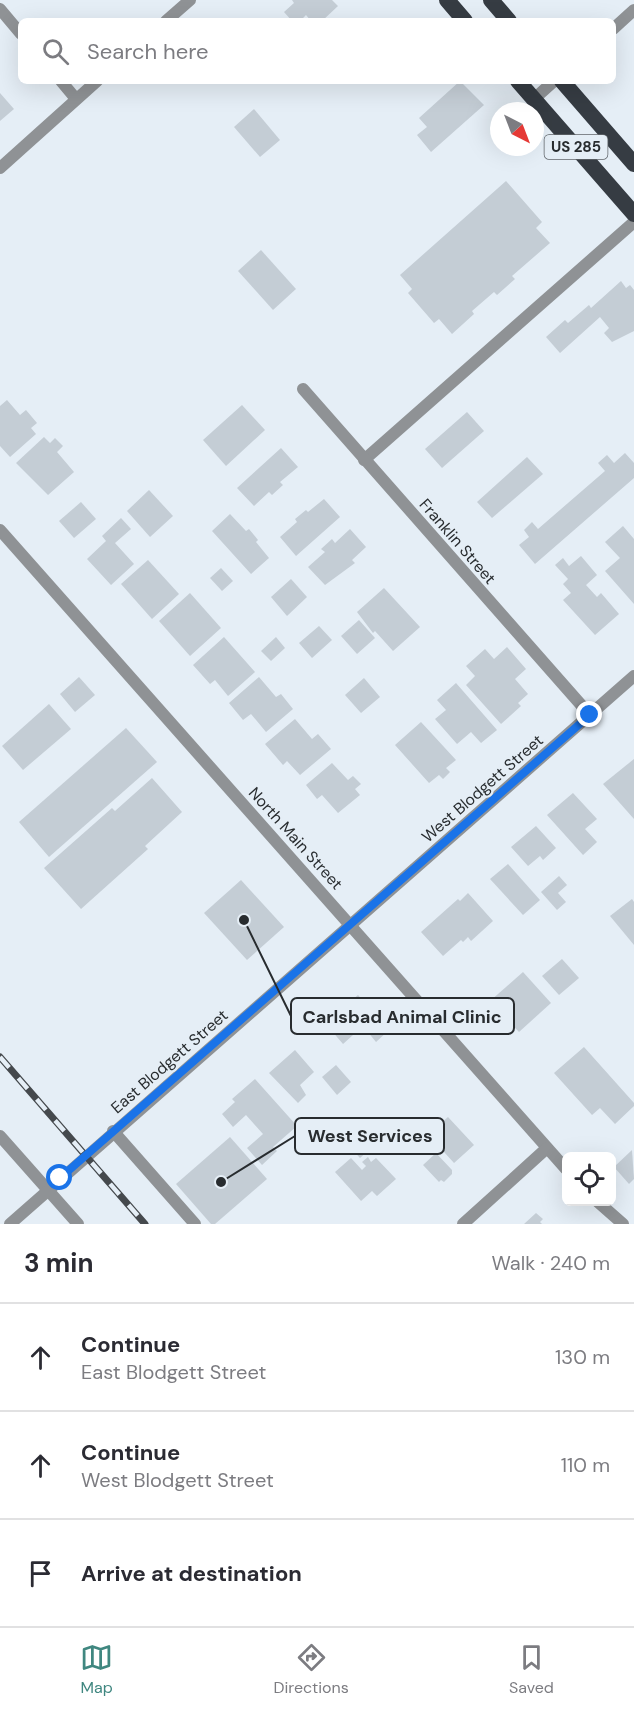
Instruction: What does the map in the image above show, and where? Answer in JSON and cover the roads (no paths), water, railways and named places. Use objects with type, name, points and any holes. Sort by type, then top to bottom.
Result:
[{"type":"highway","points":[[447,0],[462,18]]},
{"type":"highway","points":[[490,0],[506,18]]},
{"type":"highway","name":"US 285","points":[[521,84],[634,214]]},
{"type":"highway","name":"US 285","points":[[565,84],[634,164]]},
{"type":"street","points":[[169,18],[190,0]]},
{"type":"street","points":[[0,9],[18,30]]},
{"type":"street","points":[[616,26],[634,10]]},
{"type":"street","points":[[64,84],[76,99]]},
{"type":"street","points":[[0,168],[94,84]]},
{"type":"street","points":[[534,99],[551,84]]},
{"type":"street","points":[[364,460],[634,222]]},
{"type":"street","name":"Franklin Street","points":[[303,389],[590,715]]},
{"type":"street","name":"North Main Street","points":[[0,530],[562,1164]]},
{"type":"street","name":"West Blodgett Street","points":[[351,924],[634,676]]},
{"type":"street","name":"East Blodgett Street","points":[[10,1224],[351,924]]},
{"type":"street","points":[[113,1131],[195,1224]]},
{"type":"street","points":[[0,1136],[78,1224]]},
{"type":"street","points":[[463,1224],[547,1148]]},
{"type":"street","points":[[603,1206],[623,1224]]},
{"type":"railway","points":[[0,1057],[145,1224]]},
{"type":"place","name":"Carlsbad Animal Clinic","points":[[244,920]]},
{"type":"place","name":"West Services","points":[[221,1182]]}]
